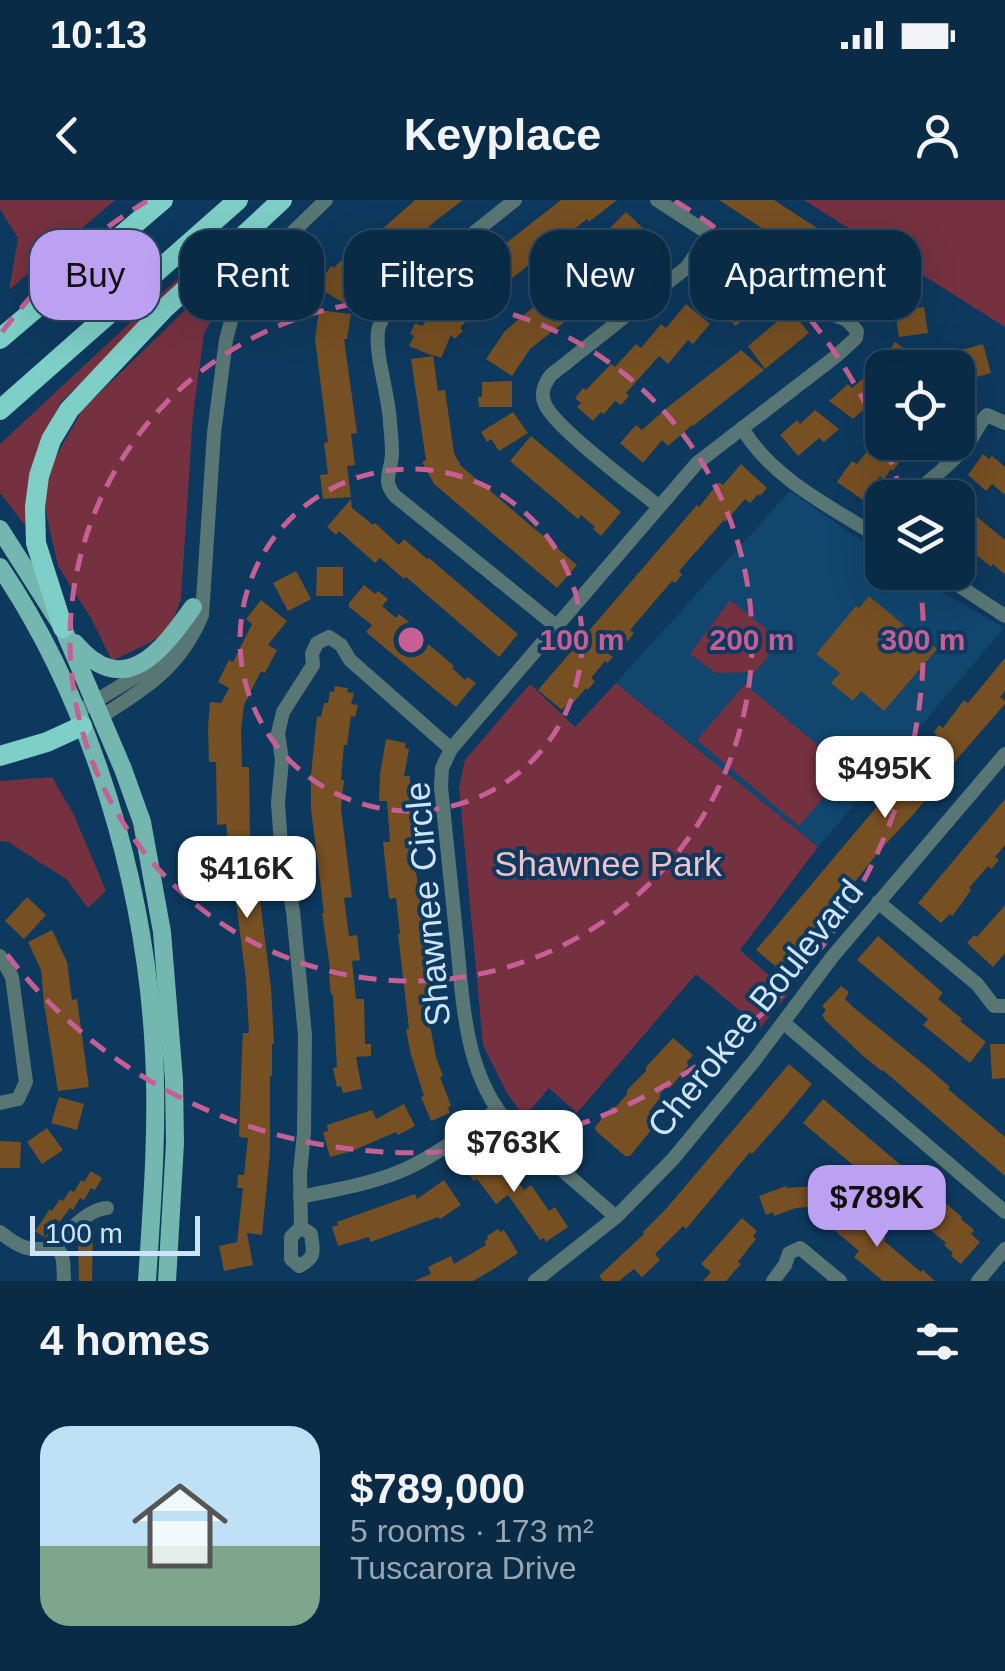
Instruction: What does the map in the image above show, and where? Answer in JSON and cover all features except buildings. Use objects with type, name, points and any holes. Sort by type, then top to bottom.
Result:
[{"type":"highway","points":[[0,339],[163,200]]},
{"type":"highway","points":[[0,410],[238,200]]},
{"type":"highway","points":[[63,628],[36,543],[39,476],[51,440],[69,410],[164,309],[282,200]]},
{"type":"highway","points":[[0,756],[47,742],[79,720]]},
{"type":"main road","points":[[0,529],[63,628],[88,658],[102,668],[125,669],[153,655],[194,607]]},
{"type":"main road","points":[[0,567],[48,646],[79,720],[122,844],[144,950],[155,1096],[148,1281]]},
{"type":"main road","points":[[63,628],[99,708],[142,822],[162,932],[174,1096],[167,1281]]},
{"type":"main road","points":[[79,720],[99,708]]},
{"type":"street","points":[[99,708],[163,674],[192,640],[202,615],[214,433],[226,340],[236,302],[273,251],[326,200]]},
{"type":"street","points":[[515,200],[454,248],[381,320],[378,345],[390,404],[392,454],[386,475],[395,496],[556,626]]},
{"type":"street","name":"Shawnee Circle","points":[[657,200],[704,230]]},
{"type":"street","points":[[658,506],[561,425],[543,402],[543,388],[559,368],[690,264]]},
{"type":"street","name":"Shawnee Circle","points":[[616,1217],[496,1110],[475,1064],[465,1020],[442,768],[451,749],[697,463],[856,338],[858,331],[846,320]]},
{"type":"street","points":[[929,480],[965,448],[987,415],[1005,423]]},
{"type":"street","points":[[742,428],[764,458],[789,480],[865,526]]},
{"type":"street","points":[[99,708],[158,663],[181,636],[204,585]]},
{"type":"street","points":[[965,590],[1005,616]]},
{"type":"street","points":[[300,1227],[305,1035],[297,942],[281,844],[278,803],[282,760],[278,733],[283,712],[312,664],[316,643],[329,637],[341,645],[350,660],[451,749]]},
{"type":"street","name":"Cherokee Boulevard","points":[[535,1281],[616,1217],[674,1159],[833,956],[1005,754]]},
{"type":"street","points":[[878,902],[977,984],[994,1006],[1005,1006]]},
{"type":"street","points":[[0,956],[12,977],[26,1082],[18,1099],[0,1103]]},
{"type":"street","points":[[784,1023],[1005,1212]]},
{"type":"street","points":[[300,1197],[374,1181],[412,1166],[496,1110]]},
{"type":"street","points":[[56,1248],[92,1211],[107,1208]]},
{"type":"street","points":[[0,1232],[26,1249],[56,1248],[62,1254],[64,1281]]},
{"type":"street","points":[[772,1281],[790,1253],[800,1248],[840,1281]]},
{"type":"street","points":[[978,1281],[1005,1249]]},
{"type":"shaded area","points":[[790,491],[865,543],[865,590],[938,590],[1004,628],[818,847],[616,683]]},
{"type":"green space","points":[[0,200],[115,200],[80,230],[30,230],[30,272],[9,290],[18,238],[0,209]]},
{"type":"green space","points":[[804,200],[1005,200],[1005,327],[921,274],[921,230],[851,230]]},
{"type":"green space","points":[[180,276],[180,287],[160,306],[160,295]]},
{"type":"green space","points":[[180,315],[180,320],[211,320],[204,334],[193,414],[181,599],[170,628],[112,661],[58,566],[45,508],[44,477],[83,409]]},
{"type":"green space","points":[[133,320],[146,320],[60,403],[39,446],[25,525],[0,493],[0,444]]},
{"type":"green space","points":[[730,600],[781,641],[755,672],[716,673],[690,654]]},
{"type":"green space","name":"Shawnee Park","points":[[616,683],[818,847],[740,950],[789,993],[760,1028],[696,974],[577,1113],[549,1088],[524,1117],[483,1045],[459,787],[465,760],[530,684],[575,727]]},
{"type":"green space","points":[[745,684],[847,770],[799,826],[697,740]]},
{"type":"green space","points":[[52,777],[74,815],[106,891],[88,908],[66,879],[8,842],[0,841],[0,781]]}]
